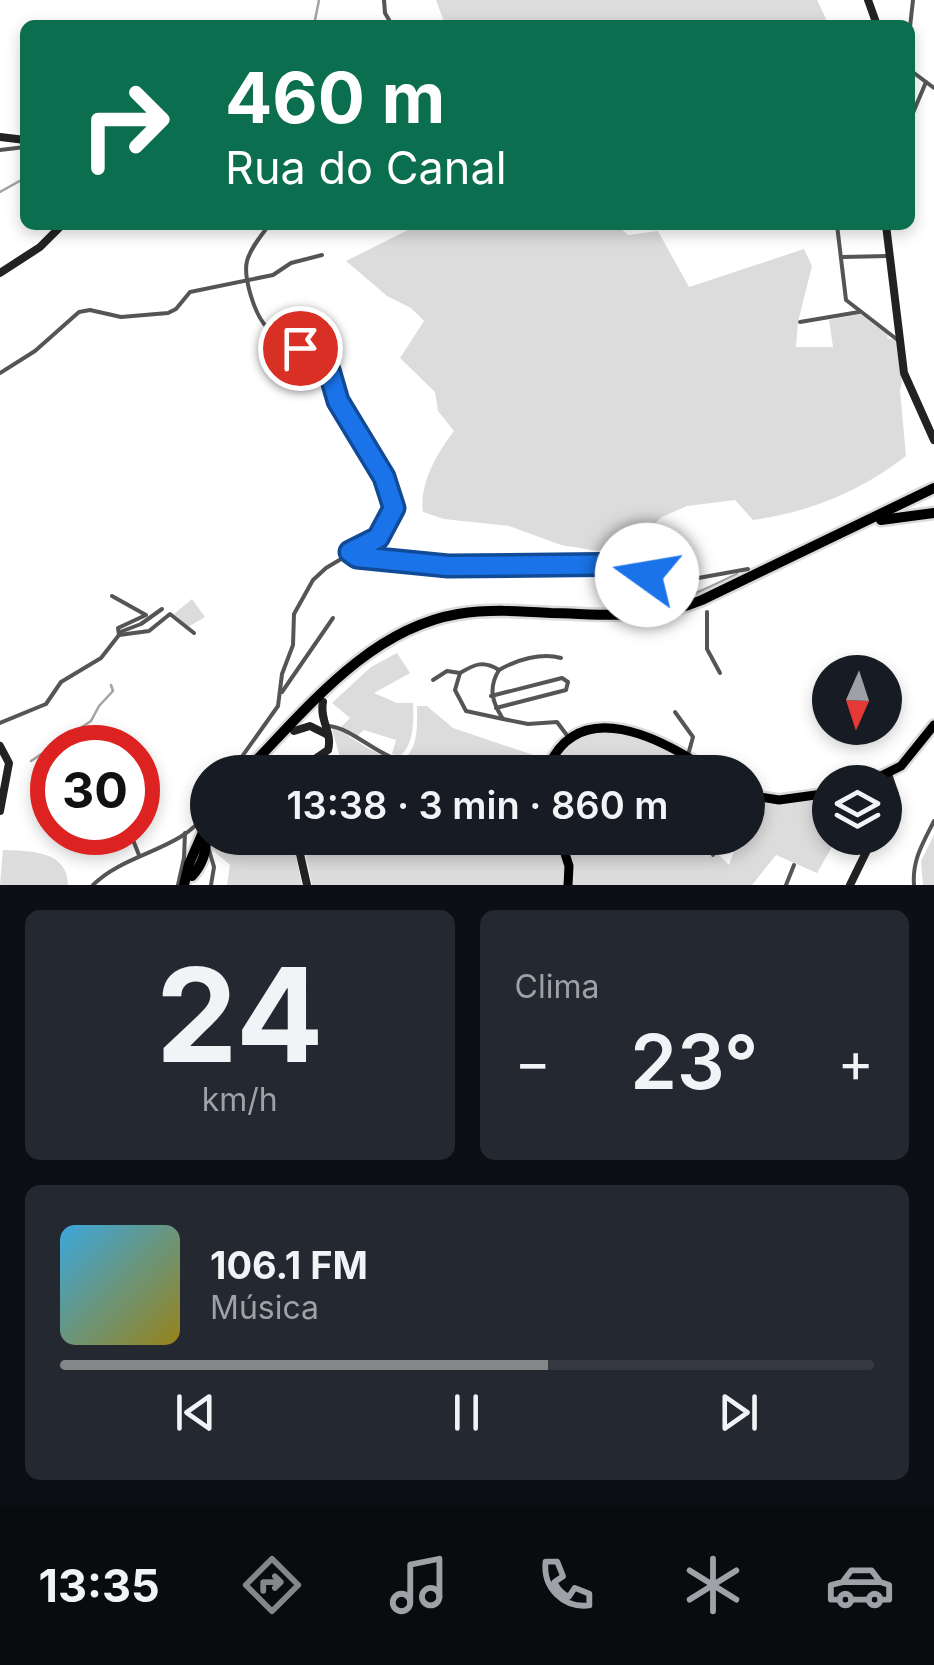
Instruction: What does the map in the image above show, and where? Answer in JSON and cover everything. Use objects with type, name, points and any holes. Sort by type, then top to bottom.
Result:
[{"type":"highway","points":[[914,498],[934,479]]},
{"type":"highway","points":[[258,755],[360,660],[421,625],[456,614],[490,610],[625,615],[670,612],[934,491]]},
{"type":"highway","points":[[262,755],[294,731],[368,661],[423,631],[490,616],[625,622],[671,617],[705,606],[934,491]]},
{"type":"highway","points":[[881,520],[934,513]]},
{"type":"highway","points":[[189,880],[193,855]]},
{"type":"highway","points":[[189,880],[200,855]]},
{"type":"main road","points":[[901,765],[911,758],[934,725]]},
{"type":"main road","points":[[558,755],[569,738],[595,729],[620,728],[685,755]]},
{"type":"main road","points":[[765,798],[778,800],[812,795]]},
{"type":"main road","points":[[566,855],[570,866],[568,885]]},
{"type":"street","points":[[915,74],[934,88]]},
{"type":"street","points":[[915,108],[926,82]]},
{"type":"street","points":[[0,272],[40,247],[57,230]]},
{"type":"street","points":[[250,755],[278,706],[282,674],[292,645],[294,614],[313,580],[350,552],[378,538],[394,508],[384,477],[338,401],[329,370],[264,324],[256,314],[246,264],[266,230]]},
{"type":"street","points":[[838,230],[843,293],[858,312],[899,342]]},
{"type":"street","points":[[887,230],[904,373],[932,431]]},
{"type":"street","points":[[0,373],[36,351],[79,312],[90,310],[122,317],[168,313],[190,292],[273,276],[290,263],[322,255]]},
{"type":"street","points":[[842,257],[890,256]]},
{"type":"street","points":[[800,322],[858,312]]},
{"type":"street","points":[[350,552],[364,558],[448,566],[650,564],[649,583],[654,586],[748,569]]},
{"type":"street","points":[[112,596],[146,615],[118,628],[119,633]]},
{"type":"street","points":[[0,723],[46,704],[61,682],[102,658],[119,633],[162,609]]},
{"type":"street","points":[[707,612],[707,649],[720,672]]},
{"type":"street","points":[[119,633],[149,630],[170,614],[194,633]]},
{"type":"street","points":[[282,692],[333,618]]},
{"type":"street","points":[[503,719],[492,696],[499,670],[516,662],[552,655],[561,658]]},
{"type":"street","points":[[433,680],[448,671],[460,672],[480,662],[499,670]]},
{"type":"street","points":[[460,672],[455,690],[466,711],[528,724],[556,722],[569,738]]},
{"type":"street","points":[[492,696],[562,678],[568,682],[566,690],[496,708]]},
{"type":"street","points":[[321,755],[328,750],[327,730],[320,712],[322,702]]},
{"type":"street","points":[[675,712],[693,737],[687,755]]},
{"type":"street","points":[[294,731],[310,726],[327,730],[336,726],[387,755]]},
{"type":"street","points":[[0,746],[9,764],[0,811]]},
{"type":"street","points":[[914,885],[917,853],[934,821]]},
{"type":"street","points":[[160,845],[190,830]]},
{"type":"street","points":[[185,833],[189,880],[208,869],[214,877]]},
{"type":"street","points":[[94,885],[115,867],[139,855]]},
{"type":"street","points":[[210,855],[214,877],[211,885]]},
{"type":"street","points":[[300,855],[307,885]]},
{"type":"street","points":[[850,885],[865,855]]},
{"type":"street","points":[[786,885],[794,865]]},
{"type":"shaded area","points":[[436,0],[817,0],[827,20],[443,20]]},
{"type":"shaded area","points":[[408,230],[622,230],[628,235],[658,231],[689,287],[804,249],[812,266],[796,347],[833,347],[829,320],[860,314],[887,338],[899,341],[904,373],[900,390],[906,456],[853,490],[795,512],[753,520],[735,500],[687,506],[662,517],[639,538],[598,551],[561,545],[509,526],[444,519],[423,512],[431,469],[454,431],[438,411],[435,392],[400,358],[424,321],[346,261]]},
{"type":"shaded area","points":[[192,599],[205,617],[188,627],[174,614]]},
{"type":"shaded area","points":[[397,653],[410,673],[374,693],[397,703],[413,703],[411,739],[401,755],[392,754],[396,740],[364,730],[356,737],[341,727],[350,718],[332,703],[371,667]]},
{"type":"shaded area","points":[[417,706],[427,706],[453,728],[533,755],[408,755],[417,729]]},
{"type":"shaded area","points":[[336,727],[383,755],[339,755],[332,730]]},
{"type":"shaded area","points":[[595,732],[621,734],[677,755],[562,755],[571,741]]},
{"type":"shaded area","points":[[812,798],[812,855],[827,855],[817,873],[776,855],[752,885],[573,885],[572,855],[719,855],[729,865],[733,855],[765,855],[765,801]]},
{"type":"shaded area","points":[[934,835],[934,885],[923,885],[921,861]]},
{"type":"shaded area","points":[[3,850],[30,852],[30,855],[54,859],[66,873],[68,885],[0,885]]},
{"type":"shaded area","points":[[218,855],[295,855],[302,885],[227,885],[230,865]]},
{"type":"shaded area","points":[[306,855],[561,855],[565,866],[564,885],[312,885]]},
{"type":"waterway","points":[[315,20],[319,0]]},
{"type":"waterway","points":[[0,192],[20,181]]},
{"type":"waterway","points":[[627,608],[671,602],[737,574]]},
{"type":"waterway","points":[[85,725],[113,691],[111,685]]},
{"type":"route","points":[[300,348],[329,370],[338,401],[384,477],[394,508],[378,538],[350,552],[357,557],[448,566],[648,564],[647,575]]}]
